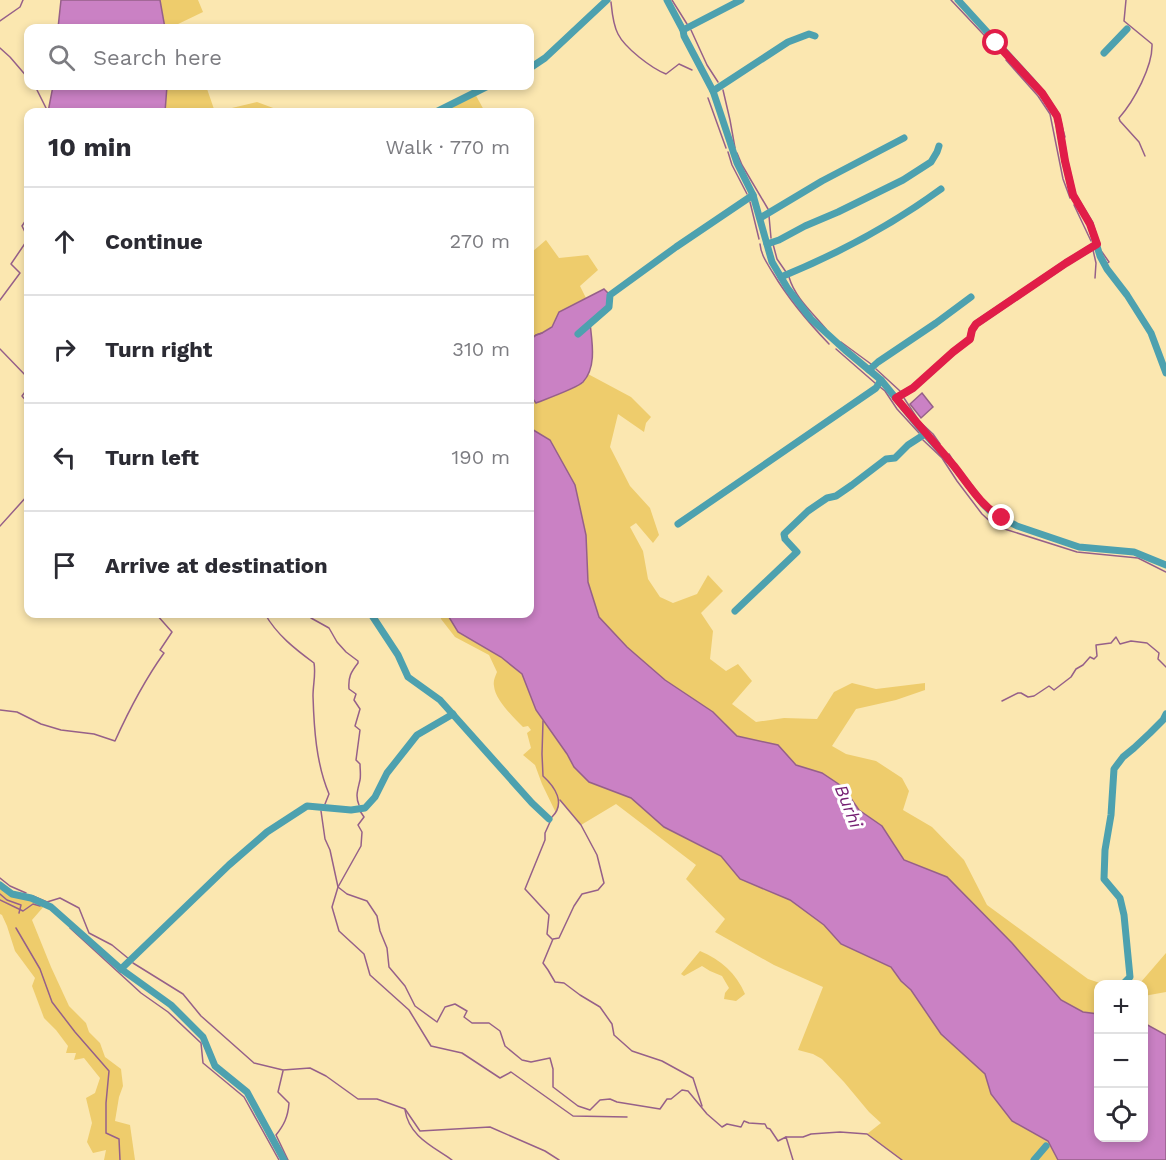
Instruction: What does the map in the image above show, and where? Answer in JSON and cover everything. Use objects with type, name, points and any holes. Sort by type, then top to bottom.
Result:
[{"type":"street","points":[[534,65],[545,58],[607,0]]},
{"type":"street","points":[[666,0],[713,91],[736,163],[753,195],[772,262],[788,289],[811,319],[881,380],[992,513],[1017,526],[1079,547],[1134,552],[1166,565]]},
{"type":"street","points":[[683,30],[741,0]]},
{"type":"street","points":[[958,0],[1042,93],[1057,116],[1073,195],[1090,224],[1100,256],[1107,269],[1147,326],[1166,374]]},
{"type":"street","points":[[1104,53],[1127,29]]},
{"type":"street","points":[[713,91],[788,42],[809,34],[815,36]]},
{"type":"street","points":[[444,108],[480,90]]},
{"type":"street","points":[[760,218],[822,181],[904,138]]},
{"type":"street","points":[[767,244],[903,180],[931,162],[939,146]]},
{"type":"street","points":[[781,277],[886,226],[941,189]]},
{"type":"street","points":[[578,334],[609,307],[610,295],[753,195]]},
{"type":"street","points":[[896,398],[913,388],[970,339],[976,324],[1097,244]]},
{"type":"street","points":[[870,370],[971,297]]},
{"type":"street","points":[[678,524],[876,388],[881,380]]},
{"type":"street","points":[[735,611],[796,552],[785,539],[784,534],[808,511],[827,498],[844,491],[886,459],[895,458],[908,445],[926,434]]},
{"type":"street","points":[[374,618],[398,655],[408,677],[440,700],[549,819]]},
{"type":"street","points":[[122,969],[229,865],[267,832],[307,806],[351,810],[365,808],[375,797],[387,773],[417,735],[453,714]]},
{"type":"street","points":[[1127,980],[1130,977],[1124,915],[1120,898],[1104,879],[1114,769],[1123,757],[1163,720],[1166,714]]},
{"type":"street","points":[[0,885],[12,894],[31,898],[51,907],[122,969],[171,1005],[203,1037],[215,1066],[247,1092],[284,1160]]},
{"type":"street","points":[[1034,1160],[1046,1146]]},
{"type":"shaded area","points":[[160,0],[198,0],[203,12],[178,24],[164,24]]},
{"type":"shaded area","points":[[167,90],[207,90],[214,108],[165,108]]},
{"type":"shaded area","points":[[474,92],[483,108],[447,108]]},
{"type":"shaded area","points":[[257,102],[273,108],[232,108]]},
{"type":"shaded area","points":[[546,240],[559,258],[588,255],[598,270],[580,286],[586,298],[559,312],[552,327],[534,337],[534,250]]},
{"type":"shaded area","points":[[588,374],[631,397],[651,417],[646,423],[644,432],[618,414],[610,447],[630,486],[650,508],[659,535],[653,543],[636,523],[630,527],[643,551],[648,579],[660,597],[673,603],[697,594],[708,575],[723,591],[701,613],[713,631],[710,659],[726,671],[738,664],[752,681],[732,704],[756,722],[784,718],[817,719],[834,692],[852,683],[876,689],[925,683],[925,690],[896,700],[856,709],[832,746],[846,754],[876,761],[902,778],[909,791],[903,810],[932,827],[964,860],[987,905],[1088,979],[1094,981],[1094,1013],[1083,1012],[1061,1000],[1012,943],[947,877],[904,860],[882,826],[859,810],[843,787],[822,773],[796,765],[778,745],[737,736],[713,712],[665,680],[627,647],[599,617],[588,582],[586,535],[550,440],[534,430],[534,393],[582,384]]},
{"type":"shaded area","points":[[449,618],[458,632],[501,657],[522,674],[536,710],[574,767],[589,782],[631,798],[664,827],[721,856],[740,879],[790,900],[824,925],[841,944],[891,967],[911,990],[941,1034],[985,1074],[991,1094],[1012,1121],[1048,1141],[1058,1160],[902,1160],[867,1134],[881,1123],[822,1059],[798,1050],[823,987],[774,965],[715,932],[725,919],[686,879],[696,865],[616,804],[581,825],[560,800],[556,813],[535,765],[523,755],[531,748],[527,733],[531,730],[528,726],[523,727],[498,697],[494,684],[497,672],[489,655],[455,637],[441,619]]},
{"type":"shaded area","points":[[0,885],[12,894],[45,905],[32,920],[69,1006],[86,1023],[89,1032],[100,1043],[105,1057],[121,1069],[123,1086],[115,1121],[130,1125],[135,1160],[104,1160],[106,1150],[93,1153],[87,1142],[92,1123],[86,1098],[95,1093],[100,1078],[84,1058],[74,1060],[76,1053],[66,1053],[68,1046],[44,1018],[32,986],[35,978],[15,951],[7,926],[0,914]]},
{"type":"shaded area","points":[[700,951],[727,968],[745,994],[736,1001],[724,999],[729,988],[722,976],[702,966],[684,976],[681,974]]},
{"type":"shaded area","points":[[1166,953],[1166,992],[1148,995],[1148,980],[1143,980]]},
{"type":"water","points":[[61,0],[160,0],[164,24],[58,24]]},
{"type":"water","points":[[52,90],[167,90],[165,108],[49,108]]},
{"type":"water","points":[[604,289],[610,295],[609,307],[590,323],[592,362],[583,382],[536,403],[534,400],[534,337],[552,327],[559,312]]},
{"type":"water","points":[[922,393],[933,407],[921,418],[910,404]]},
{"type":"water","name":"Burhi","points":[[534,430],[550,440],[575,485],[586,535],[588,582],[599,617],[627,647],[665,680],[713,712],[737,736],[778,745],[796,765],[822,773],[843,787],[859,810],[882,826],[904,860],[947,877],[1012,943],[1061,1000],[1083,1012],[1094,1013],[1094,1142],[1148,1142],[1148,1025],[1166,1035],[1166,1160],[1058,1160],[1048,1141],[1012,1121],[991,1094],[985,1074],[941,1034],[911,990],[891,967],[841,944],[824,925],[790,900],[740,879],[721,856],[664,827],[631,798],[589,782],[574,767],[536,710],[522,674],[501,657],[458,632],[449,618],[534,618]]},
{"type":"waterway","points":[[0,21],[20,7],[23,0]]},
{"type":"waterway","points":[[672,0],[687,24]]},
{"type":"waterway","points":[[951,0],[1000,52]]},
{"type":"waterway","points":[[1126,0],[1124,21],[1152,44],[1142,83],[1119,118],[1139,142],[1145,156]]},
{"type":"waterway","points":[[611,2],[618,34],[639,57],[666,74],[679,64],[692,70]]},
{"type":"waterway","points":[[691,30],[707,65],[718,82]]},
{"type":"waterway","points":[[0,48],[24,73]]},
{"type":"waterway","points":[[1006,60],[1038,96],[1050,114],[1063,179],[1070,198]]},
{"type":"waterway","points":[[37,90],[46,108]]},
{"type":"waterway","points":[[723,90],[735,148]]},
{"type":"waterway","points":[[708,98],[726,148]]},
{"type":"waterway","points":[[1062,126],[1065,137]]},
{"type":"waterway","points":[[728,152],[747,194]]},
{"type":"waterway","points":[[737,153],[768,209]]},
{"type":"waterway","points":[[750,202],[759,239]]},
{"type":"waterway","points":[[1074,205],[1091,241]]},
{"type":"waterway","points":[[769,216],[771,238]]},
{"type":"waterway","points":[[24,223],[22,226],[24,230]]},
{"type":"waterway","points":[[760,244],[765,259],[786,292],[829,344]]},
{"type":"waterway","points":[[773,244],[777,259],[786,272]]},
{"type":"waterway","points":[[0,300],[20,273],[11,264],[24,245]]},
{"type":"waterway","points":[[1093,250],[1096,263],[1095,278]]},
{"type":"waterway","points":[[1102,252],[1109,262],[1106,264]]},
{"type":"waterway","points":[[789,277],[800,298],[826,329]]},
{"type":"waterway","points":[[534,337],[542,333]]},
{"type":"waterway","points":[[841,342],[871,364]]},
{"type":"waterway","points":[[0,349],[24,374]]},
{"type":"waterway","points":[[836,349],[875,383]]},
{"type":"waterway","points":[[876,369],[900,391]]},
{"type":"waterway","points":[[880,387],[919,433]]},
{"type":"waterway","points":[[24,393],[22,396],[24,398]]},
{"type":"waterway","points":[[904,398],[919,421],[940,444]]},
{"type":"waterway","points":[[923,440],[942,458],[982,514],[995,526],[1077,552],[1138,558],[1166,572]]},
{"type":"waterway","points":[[949,454],[954,462]]},
{"type":"waterway","points":[[0,526],[24,499]]},
{"type":"waterway","points":[[988,504],[996,511]]},
{"type":"waterway","points":[[0,710],[17,712],[41,724],[61,730],[94,734],[115,741],[137,696],[164,653],[160,650],[172,632],[160,618]]},
{"type":"waterway","points":[[268,618],[293,647],[314,663],[313,696],[316,745],[329,794],[325,804]]},
{"type":"waterway","points":[[311,618],[329,628],[337,642],[358,661],[350,675],[349,689],[356,694],[354,700],[360,709],[355,726],[360,730],[356,760],[360,764],[357,796],[359,805]]},
{"type":"waterway","points":[[1002,701],[1018,693],[1028,697],[1034,696],[1049,686],[1054,690],[1071,677],[1076,669],[1090,657],[1094,659],[1097,656],[1096,645],[1111,643],[1116,637],[1120,644],[1131,641],[1147,643],[1159,653],[1158,659],[1166,667]]},
{"type":"waterway","points":[[543,721],[543,776],[555,790],[558,801],[556,812],[552,817]]},
{"type":"waterway","points":[[560,800],[581,825],[597,855],[604,883],[598,890],[582,894],[559,938],[553,939],[543,963],[555,982],[564,983],[600,1007],[612,1024],[614,1035],[632,1051],[662,1061],[693,1078],[702,1106]]},
{"type":"waterway","points":[[321,811],[325,839],[330,850],[338,887],[332,907],[339,931],[364,954],[370,975],[409,1010],[431,1046],[462,1053],[500,1078],[511,1072],[573,1116],[627,1117]]},
{"type":"waterway","points":[[360,811],[364,817],[358,825],[362,832],[361,846],[338,887],[347,894],[367,901],[377,916],[387,948],[389,967],[405,986],[415,1006],[437,1022],[445,1007],[455,1004],[467,1011],[464,1017],[472,1023],[489,1023],[500,1031],[505,1046],[522,1060],[531,1062],[550,1058],[553,1069],[553,1087],[578,1106],[590,1110],[600,1100],[610,1099],[660,1109],[667,1099],[671,1099],[682,1090],[688,1091],[707,1114],[722,1127],[727,1124],[741,1127],[744,1121],[765,1124],[778,1141],[786,1137],[793,1160]]},
{"type":"waterway","points":[[550,822],[525,889],[549,915],[547,934],[552,939]]},
{"type":"waterway","points":[[0,878],[10,886],[26,893]]},
{"type":"waterway","points":[[0,894],[7,900],[21,905],[19,913]]},
{"type":"waterway","points":[[33,896],[47,902],[60,898],[79,908],[89,933],[112,945],[129,959]]},
{"type":"waterway","points":[[0,900],[23,911],[33,904],[40,906]]},
{"type":"waterway","points":[[16,928],[40,969],[52,1002],[109,1071],[106,1133],[119,1139],[120,1160]]},
{"type":"waterway","points":[[70,928],[141,993],[168,1012],[201,1043],[203,1063],[244,1097],[279,1160]]},
{"type":"waterway","points":[[133,963],[183,994],[201,1016],[254,1063],[283,1070],[310,1068],[326,1076],[358,1099],[377,1099],[405,1109],[420,1131],[490,1127],[545,1151],[559,1160]]},
{"type":"waterway","points":[[283,1071],[278,1092],[289,1103],[285,1121],[276,1135],[288,1160]]},
{"type":"waterway","points":[[405,1110],[407,1119],[416,1134],[452,1160]]},
{"type":"waterway","points":[[786,1137],[840,1132],[867,1134],[902,1160]]},
{"type":"route","points":[[996,43],[1042,93],[1057,116],[1073,195],[1090,224],[1097,244],[976,324],[970,339],[913,388],[896,398],[983,504],[992,513],[1002,518]]}]
